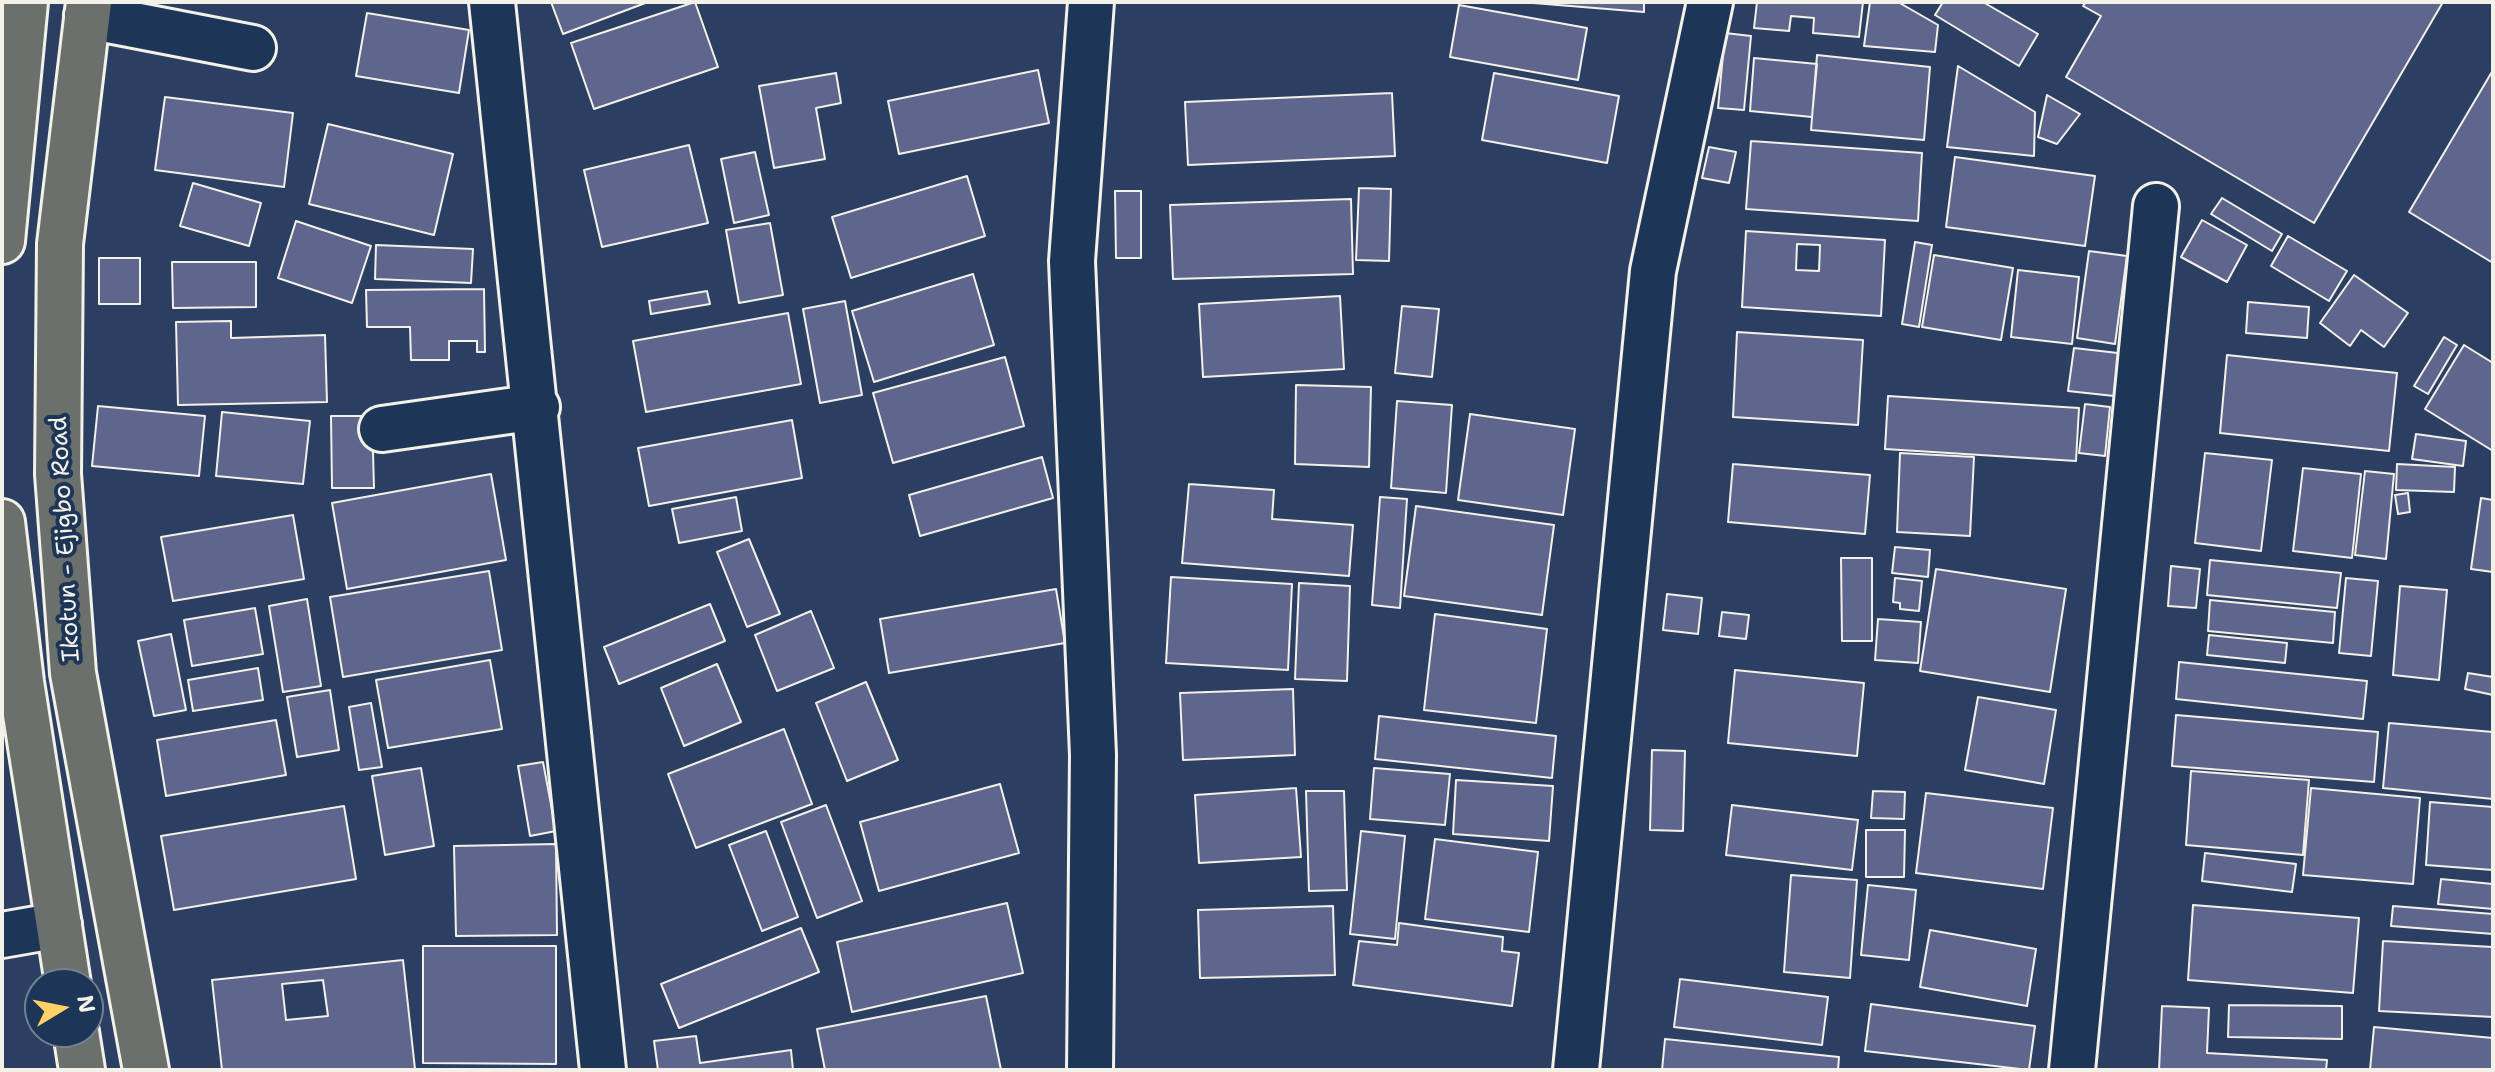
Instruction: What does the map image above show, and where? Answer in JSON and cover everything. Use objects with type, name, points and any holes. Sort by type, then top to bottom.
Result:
[{"type":"main road","name":"Ikotun - Ejigbo Road","points":[[88,9],[60,244],[58,474],[73,673],[146,1070]]},
{"type":"main road","points":[[2,241],[16,25]]},
{"type":"main road","points":[[2,522],[19,667],[66,968]]},
{"type":"main road","points":[[79,1048],[82,1070]]},
{"type":"street","points":[[492,2],[537,407],[603,1070]]},
{"type":"street","points":[[1090,1070],[1093,755],[1072,261],[1091,2]]},
{"type":"street","points":[[1576,1070],[1653,271],[1710,2]]},
{"type":"street","points":[[88,9],[253,48]]},
{"type":"street","points":[[2072,1070],[2156,206]]},
{"type":"street","points":[[382,429],[537,407]]},
{"type":"street","points":[[2,935],[59,925]]},
{"type":"building","points":[[551,2],[648,2],[563,34]]},
{"type":"building","points":[[695,2],[718,67],[594,109],[571,43]]},
{"type":"building","points":[[1521,2],[1644,2],[1644,12]]},
{"type":"building","points":[[1757,2],[1863,2],[1859,37],[1813,33],[1814,18],[1791,16],[1789,31],[1754,28]]},
{"type":"building","points":[[1870,2],[1898,2],[1938,25],[1935,52],[1864,46]]},
{"type":"building","points":[[1943,2],[1983,2],[2038,34],[2019,66],[1935,15]]},
{"type":"building","points":[[2086,2],[2443,2],[2314,223],[2066,77],[2101,16],[2083,6]]},
{"type":"building","points":[[1459,5],[1587,28],[1578,80],[1450,57]]},
{"type":"building","points":[[367,13],[469,30],[459,93],[356,76]]},
{"type":"building","points":[[1725,33],[1751,36],[1744,110],[1718,108]]},
{"type":"building","points":[[1817,55],[1930,67],[1924,140],[1811,130]]},
{"type":"building","points":[[1754,58],[1817,64],[1812,117],[1750,111]]},
{"type":"building","points":[[1958,66],[2035,112],[2034,156],[1947,147]]},
{"type":"building","points":[[1038,70],[1049,123],[899,154],[888,101]]},
{"type":"building","points":[[2493,70],[2493,263],[2409,212]]},
{"type":"building","points":[[836,73],[841,103],[816,108],[825,159],[774,168],[759,86]]},
{"type":"building","points":[[1494,73],[1619,96],[1607,163],[1482,140]]},
{"type":"building","points":[[1392,93],[1395,156],[1188,165],[1185,102]]},
{"type":"building","points":[[2047,95],[2080,114],[2057,144],[2038,137]]},
{"type":"building","points":[[165,97],[293,113],[284,187],[155,170]]},
{"type":"building","points":[[328,124],[453,154],[434,235],[309,204]]},
{"type":"building","points":[[1751,141],[1922,153],[1918,221],[1746,209]]},
{"type":"building","points":[[689,145],[708,223],[602,247],[584,170]]},
{"type":"building","points":[[1709,147],[1736,152],[1729,183],[1702,178]]},
{"type":"building","points":[[755,152],[769,215],[734,223],[721,159]]},
{"type":"building","points":[[1955,157],[2095,176],[2085,246],[1946,227]]},
{"type":"building","points":[[967,176],[985,236],[851,278],[832,217]]},
{"type":"building","points":[[193,183],[261,203],[249,246],[180,226]]},
{"type":"building","points":[[1359,188],[1391,189],[1389,261],[1356,260]]},
{"type":"building","points":[[1115,191],[1141,191],[1141,258],[1116,258]]},
{"type":"building","points":[[2222,198],[2282,234],[2272,251],[2211,214]]},
{"type":"building","points":[[1351,199],[1353,274],[1173,279],[1170,205]]},
{"type":"building","points":[[2202,220],[2247,245],[2227,282],[2181,257]]},
{"type":"building","points":[[296,221],[371,246],[352,303],[278,278]]},
{"type":"building","points":[[770,223],[783,295],[739,303],[726,230]]},
{"type":"building","points":[[1746,231],[1885,240],[1881,316],[1742,307]],"holes":[[[1797,244],[1820,245],[1819,271],[1796,270]]]},
{"type":"building","points":[[2288,236],[2347,271],[2329,301],[2271,266]]},
{"type":"building","points":[[1915,242],[1932,245],[1919,327],[1902,324]]},
{"type":"building","points":[[376,245],[473,249],[471,283],[375,279]]},
{"type":"building","points":[[2089,251],[2127,256],[2115,344],[2077,338]]},
{"type":"building","points":[[1934,255],[2013,268],[2001,340],[1922,327]]},
{"type":"building","points":[[99,258],[140,258],[140,304],[99,304]]},
{"type":"building","points":[[172,262],[256,262],[256,307],[173,308]]},
{"type":"building","points":[[2018,270],[2079,277],[2072,344],[2011,337]]},
{"type":"building","points":[[973,274],[994,345],[874,382],[852,311]]},
{"type":"building","points":[[2354,275],[2408,313],[2384,347],[2361,330],[2350,346],[2320,323]]},
{"type":"building","points":[[484,289],[485,352],[477,352],[477,341],[449,341],[449,360],[411,360],[410,327],[367,327],[366,290]]},
{"type":"building","points":[[707,291],[710,304],[651,314],[649,301]]},
{"type":"building","points":[[1340,296],[1344,369],[1203,377],[1199,304]]},
{"type":"building","points":[[845,301],[862,395],[820,403],[803,309]]},
{"type":"building","points":[[2248,302],[2309,307],[2307,338],[2246,333]]},
{"type":"building","points":[[1402,306],[1439,309],[1432,377],[1395,373]]},
{"type":"building","points":[[788,313],[801,384],[646,412],[633,341]]},
{"type":"building","points":[[231,321],[231,338],[325,335],[327,402],[178,405],[176,322]]},
{"type":"building","points":[[1737,332],[1863,340],[1858,425],[1733,417]]},
{"type":"building","points":[[2444,337],[2457,345],[2428,394],[2414,386]]},
{"type":"building","points":[[2464,345],[2493,363],[2493,451],[2425,409]]},
{"type":"building","points":[[2074,348],[2118,353],[2114,396],[2068,391]]},
{"type":"building","points":[[2227,355],[2397,373],[2389,451],[2220,433]]},
{"type":"building","points":[[1005,357],[1024,426],[893,463],[873,393]]},
{"type":"building","points":[[1296,385],[1371,387],[1369,467],[1295,464]]},
{"type":"building","points":[[1888,396],[2079,408],[2076,461],[1885,449]]},
{"type":"building","points":[[1397,401],[1452,405],[1446,493],[1391,488]]},
{"type":"building","points":[[2085,404],[2110,407],[2105,456],[2079,453]]},
{"type":"building","points":[[98,406],[205,416],[199,476],[92,466]]},
{"type":"building","points":[[222,412],[310,421],[303,484],[216,476]]},
{"type":"building","points":[[1470,414],[1575,429],[1563,515],[1458,500]]},
{"type":"building","points":[[331,416],[372,416],[374,488],[332,488]]},
{"type":"building","points":[[792,420],[802,478],[649,506],[638,448]]},
{"type":"building","points":[[2416,434],[2466,441],[2463,466],[2412,459]]},
{"type":"building","points":[[1900,453],[1974,457],[1970,536],[1897,532]]},
{"type":"building","points":[[2205,453],[2272,460],[2261,551],[2195,543]]},
{"type":"building","points":[[1042,457],[1053,498],[920,536],[909,495]]},
{"type":"building","points":[[1733,464],[1870,475],[1865,534],[1728,522]]},
{"type":"building","points":[[2397,464],[2455,467],[2454,492],[2396,490]]},
{"type":"building","points":[[2303,468],[2361,474],[2352,558],[2293,551]]},
{"type":"building","points":[[2365,471],[2394,474],[2386,559],[2355,555]]},
{"type":"building","points":[[491,474],[506,560],[347,589],[332,503]]},
{"type":"building","points":[[1189,484],[1274,490],[1272,519],[1353,525],[1349,576],[1182,563]]},
{"type":"building","points":[[2408,493],[2410,512],[2398,514],[2395,495]]},
{"type":"building","points":[[736,497],[742,531],[679,543],[672,509]]},
{"type":"building","points":[[1380,497],[1407,499],[1400,608],[1372,605]]},
{"type":"building","points":[[2481,498],[2493,500],[2493,572],[2471,569]]},
{"type":"building","points":[[1416,506],[1554,525],[1542,615],[1404,596]]},
{"type":"building","points":[[293,515],[304,579],[173,601],[161,537]]},
{"type":"building","points":[[749,539],[780,614],[747,627],[717,552]]},
{"type":"building","points":[[1895,547],[1930,550],[1928,577],[1892,573]]},
{"type":"building","points":[[1841,558],[1872,558],[1872,641],[1842,641]]},
{"type":"building","points":[[2210,560],[2341,573],[2337,608],[2207,595]]},
{"type":"building","points":[[2171,566],[2200,569],[2196,608],[2168,606]]},
{"type":"building","points":[[1936,569],[2066,589],[2050,692],[1920,671]]},
{"type":"building","points":[[489,571],[502,650],[343,677],[330,597]]},
{"type":"building","points":[[1171,577],[1292,584],[1288,670],[1166,663]]},
{"type":"building","points":[[1895,578],[1922,581],[1919,611],[1900,609],[1900,603],[1893,602]]},
{"type":"building","points":[[2346,578],[2378,581],[2371,656],[2339,653]]},
{"type":"building","points":[[1299,583],[1350,586],[1347,681],[1295,679]]},
{"type":"building","points":[[2400,586],[2447,590],[2439,680],[2393,675]]},
{"type":"building","points":[[1056,589],[1065,643],[889,673],[880,619]]},
{"type":"building","points":[[1667,594],[1702,598],[1698,634],[1663,630]]},
{"type":"building","points":[[307,599],[321,686],[283,692],[269,606]]},
{"type":"building","points":[[2210,600],[2335,612],[2333,643],[2208,631]]},
{"type":"building","points":[[710,604],[725,641],[619,684],[604,647]]},
{"type":"building","points":[[255,608],[263,654],[192,666],[184,620]]},
{"type":"building","points":[[811,611],[834,668],[777,691],[755,635]]},
{"type":"building","points":[[1722,612],[1749,615],[1746,639],[1719,636]]},
{"type":"building","points":[[1435,614],[1547,629],[1536,723],[1424,710]]},
{"type":"building","points":[[1878,619],[1921,622],[1918,663],[1875,660]]},
{"type":"building","points":[[171,634],[186,710],[154,716],[138,641]]},
{"type":"building","points":[[2209,635],[2287,643],[2285,663],[2207,655]]},
{"type":"building","points":[[490,660],[502,729],[388,748],[376,680]]},
{"type":"building","points":[[2179,662],[2367,681],[2363,719],[2176,699]]},
{"type":"building","points":[[717,664],[741,722],[684,746],[661,688]]},
{"type":"building","points":[[258,668],[263,700],[193,711],[188,680]]},
{"type":"building","points":[[1735,670],[1864,683],[1857,756],[1728,743]]},
{"type":"building","points":[[2468,673],[2493,677],[2493,695],[2465,689]]},
{"type":"building","points":[[866,682],[898,760],[847,781],[816,703]]},
{"type":"building","points":[[1293,689],[1295,755],[1183,760],[1180,693]]},
{"type":"building","points":[[330,690],[339,750],[297,757],[287,697]]},
{"type":"building","points":[[1978,697],[2056,710],[2044,784],[1965,770]]},
{"type":"building","points":[[371,703],[382,767],[359,770],[349,707]]},
{"type":"building","points":[[2176,715],[2378,732],[2374,782],[2172,766]]},
{"type":"building","points":[[1379,716],[1556,736],[1552,778],[1375,759]]},
{"type":"building","points":[[276,720],[286,775],[166,796],[157,740]]},
{"type":"building","points":[[2389,723],[2493,732],[2493,799],[2383,788]]},
{"type":"building","points":[[784,729],[812,804],[696,848],[668,774]]},
{"type":"building","points":[[1652,750],[1685,751],[1683,831],[1650,830]]},
{"type":"building","points":[[543,762],[556,831],[530,836],[518,766]]},
{"type":"building","points":[[421,768],[434,846],[385,855],[372,776]]},
{"type":"building","points":[[1374,768],[1450,774],[1445,825],[1370,819]]},
{"type":"building","points":[[2191,771],[2309,780],[2303,855],[2186,845]]},
{"type":"building","points":[[1456,780],[1553,786],[1549,841],[1453,834]]},
{"type":"building","points":[[1000,784],[1019,853],[879,891],[860,822]]},
{"type":"building","points":[[1296,788],[1301,857],[1199,863],[1195,795]]},
{"type":"building","points":[[2311,788],[2420,798],[2413,884],[2303,875]]},
{"type":"building","points":[[1306,791],[1344,791],[1347,890],[1309,891]]},
{"type":"building","points":[[1873,791],[1905,792],[1904,819],[1871,818]]},
{"type":"building","points":[[1926,793],[2053,808],[2043,889],[1916,873]]},
{"type":"building","points":[[2430,802],[2493,807],[2493,870],[2426,865]]},
{"type":"building","points":[[826,805],[862,901],[817,918],[781,822]]},
{"type":"building","points":[[1732,805],[1858,820],[1852,870],[1726,855]]},
{"type":"building","points":[[344,806],[356,879],[174,910],[161,836]]},
{"type":"building","points":[[1866,830],[1905,830],[1904,877],[1866,877]]},
{"type":"building","points":[[766,831],[798,917],[762,931],[729,845]]},
{"type":"building","points":[[1361,831],[1405,836],[1395,939],[1350,934]]},
{"type":"building","points":[[1435,839],[1538,852],[1529,932],[1425,919]]},
{"type":"building","points":[[556,844],[557,935],[456,936],[454,846]]},
{"type":"building","points":[[2205,853],[2296,864],[2292,892],[2202,881]]},
{"type":"building","points":[[1791,875],[1857,880],[1850,978],[1784,972]]},
{"type":"building","points":[[2441,879],[2493,884],[2493,909],[2438,904]]},
{"type":"building","points":[[1868,885],[1916,890],[1909,960],[1861,955]]},
{"type":"building","points":[[1007,903],[1023,973],[852,1012],[837,942]]},
{"type":"building","points":[[2193,905],[2359,918],[2353,993],[2188,980]]},
{"type":"building","points":[[1333,906],[1335,975],[1200,978],[1198,910]]},
{"type":"building","points":[[2393,906],[2493,914],[2493,934],[2391,926]]},
{"type":"building","points":[[1399,923],[1503,937],[1502,951],[1519,953],[1512,1006],[1353,985],[1359,941],[1397,945]]},
{"type":"building","points":[[801,928],[819,972],[679,1028],[661,984]]},
{"type":"building","points":[[1930,930],[2036,949],[2027,1006],[1920,987]]},
{"type":"building","points":[[2383,941],[2493,947],[2493,1017],[2379,1011]]},
{"type":"building","points":[[423,946],[556,946],[556,1064],[423,1063]]},
{"type":"building","points":[[403,960],[415,1069],[222,1070],[212,980]],"holes":[[[323,980],[328,1016],[286,1020],[282,984]]]},
{"type":"building","points":[[1680,979],[1828,997],[1822,1045],[1674,1027]]},
{"type":"building","points":[[986,996],[1001,1070],[825,1070],[817,1029]]},
{"type":"building","points":[[1871,1004],[2035,1026],[2029,1070],[1865,1051]]},
{"type":"building","points":[[2229,1005],[2342,1006],[2342,1039],[2228,1037]]},
{"type":"building","points":[[2162,1006],[2209,1008],[2207,1053],[2327,1060],[2326,1070],[2159,1070]]},
{"type":"building","points":[[2374,1027],[2493,1038],[2493,1070],[2370,1070]]},
{"type":"building","points":[[696,1036],[700,1063],[791,1050],[793,1070],[658,1070],[654,1041]]},
{"type":"building","points":[[1665,1039],[1839,1057],[1838,1070],[1662,1070]]}]
